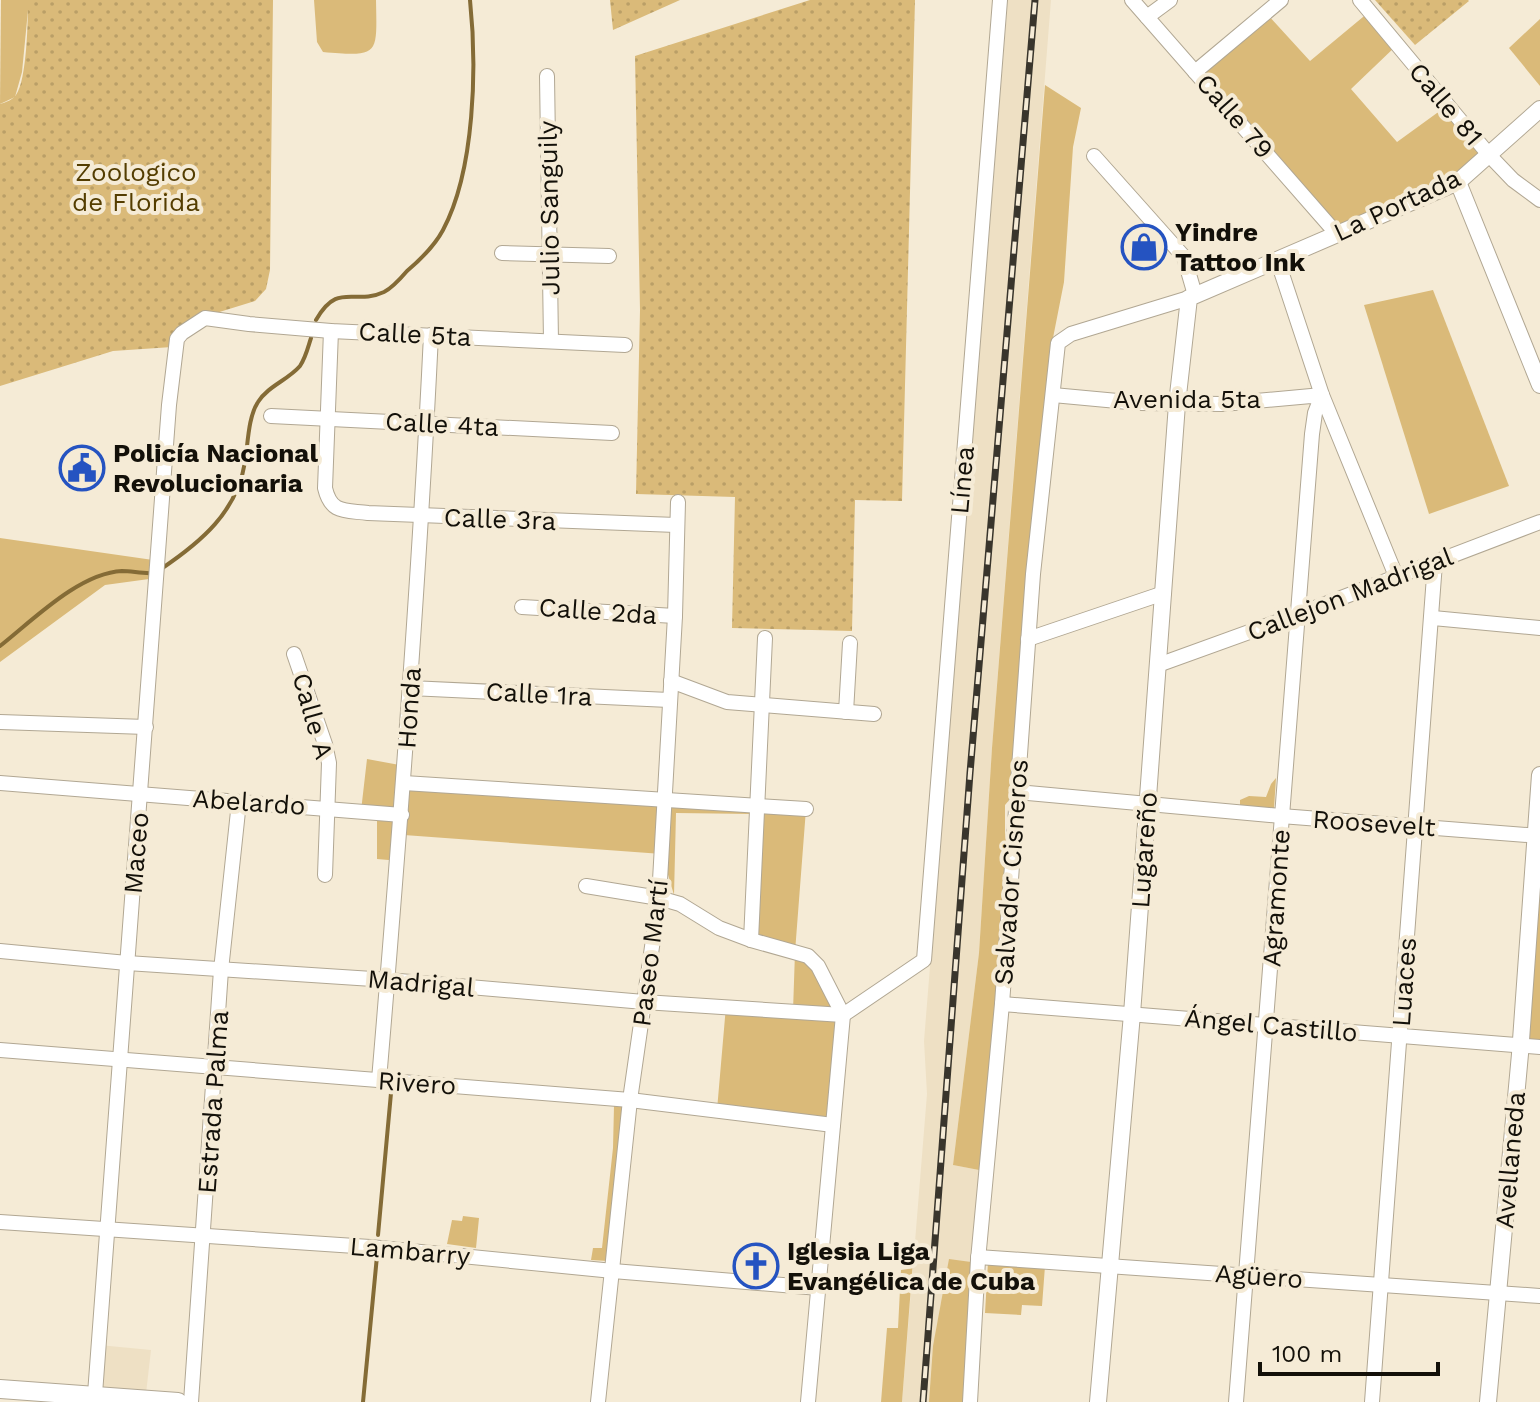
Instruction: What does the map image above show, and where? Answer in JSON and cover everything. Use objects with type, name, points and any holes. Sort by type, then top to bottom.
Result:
[{"type":"main road","points":[[0,1389],[178,1402]]},
{"type":"street","name":"Línea","points":[[843,1015],[924,960],[1000,0]]},
{"type":"street","name":"Calle 79","points":[[1132,0],[1336,233]]},
{"type":"street","points":[[1147,17],[1170,0]]},
{"type":"street","points":[[1195,72],[1281,0]]},
{"type":"street","name":"Calle 81","points":[[1360,0],[1490,156],[1513,180],[1540,200]]},
{"type":"street","name":"Julio Sanguily","points":[[547,76],[551,341]]},
{"type":"street","name":"La Portada","points":[[1058,343],[1071,334],[1192,296],[1458,182],[1540,109]]},
{"type":"street","points":[[1094,156],[1184,257],[1192,296]]},
{"type":"street","points":[[1458,182],[1540,385]]},
{"type":"street","points":[[502,253],[609,256]]},
{"type":"street","points":[[1277,259],[1322,395],[1396,576]]},
{"type":"street","name":"Lugareño","points":[[1098,1402],[1132,1014],[1177,404],[1192,296]]},
{"type":"street","name":"Calle 5ta","points":[[205,318],[331,331],[625,345]]},
{"type":"street","name":"Maceo","points":[[95,1398],[170,390],[177,339],[205,318]]},
{"type":"street","points":[[328,420],[331,331]]},
{"type":"street","name":"Honda","points":[[379,1080],[423,516],[431,335]]},
{"type":"street","name":"Salvador Cisneros","points":[[970,1402],[978,1257],[1002,1004],[1028,639],[1058,343]]},
{"type":"street","name":"Avenida 5ta","points":[[1053,395],[1139,403],[1223,404],[1322,395]]},
{"type":"street","name":"Agramonte","points":[[1236,1402],[1312,434],[1322,395]]},
{"type":"street","name":"Calle 4ta","points":[[271,416],[612,433]]},
{"type":"street","name":"Calle 3ra","points":[[328,420],[325,488],[328,501],[344,510],[423,516],[676,525]]},
{"type":"street","name":"Paseo Martí","points":[[598,1402],[630,1100],[659,898],[675,616],[678,502]]},
{"type":"street","name":"Callejon Madrigal","points":[[1158,665],[1540,522]]},
{"type":"street","name":"Luaces","points":[[1372,1402],[1435,563]]},
{"type":"street","points":[[1028,639],[1164,593]]},
{"type":"street","name":"Calle 2da","points":[[522,607],[675,616]]},
{"type":"street","points":[[1433,618],[1540,628]]},
{"type":"street","points":[[751,940],[765,638]]},
{"type":"street","points":[[846,712],[850,643]]},
{"type":"street","name":"Calle A","points":[[294,654],[329,763],[325,875]]},
{"type":"street","points":[[671,681],[727,702],[874,714]]},
{"type":"street","name":"Calle 1ra","points":[[410,688],[669,700]]},
{"type":"street","points":[[0,722],[146,727]]},
{"type":"street","name":"Avellaneda","points":[[1488,1402],[1520,1046],[1540,775]]},
{"type":"street","name":"Abelardo","points":[[0,783],[402,815]]},
{"type":"street","points":[[404,783],[806,809]]},
{"type":"street","name":"Roosevelt","points":[[1017,792],[1537,835]]},
{"type":"street","name":"Estrada Palma","points":[[191,1402],[221,970],[239,802]]},
{"type":"street","points":[[586,886],[680,904],[719,928],[808,956],[818,966],[843,1015],[808,1402]]},
{"type":"street","name":"Madrigal","points":[[0,951],[843,1015]]},
{"type":"street","name":"Ángel Castillo","points":[[1002,1004],[1540,1047]]},
{"type":"street","name":"Rivero","points":[[0,1050],[630,1100],[833,1125]]},
{"type":"street","name":"Lambarry","points":[[0,1222],[370,1247],[819,1288]]},
{"type":"street","name":"Agüero","points":[[978,1257],[1540,1296]]},
{"type":"shaded area","points":[[1008,0],[1051,0],[992,748],[979,953],[953,1165],[979,1170],[963,1402],[902,1402],[927,1094],[924,1041]]},
{"type":"shaded area","points":[[99,1345],[151,1350],[145,1402],[95,1402]]},
{"type":"green space","points":[[1,0],[29,0],[22,72],[15,97],[0,104]]},
{"type":"green space","name":"Zoologico de Florida","points":[[28,0],[273,0],[270,270],[266,289],[255,301],[213,314],[172,347],[113,351],[0,386],[0,104],[16,95],[23,77]]},
{"type":"green space","points":[[314,0],[376,0],[375,42],[371,48],[355,54],[323,52],[317,42]]},
{"type":"green space","points":[[610,0],[680,0],[613,30]]},
{"type":"green space","points":[[810,0],[915,0],[902,501],[855,500],[852,631],[732,628],[735,497],[636,494],[640,310],[635,56]]},
{"type":"green space","points":[[1375,0],[1468,0],[1469,1],[1415,45]]},
{"type":"green space","points":[[1369,12],[1397,45],[1351,89],[1397,142],[1448,105],[1490,156],[1458,182],[1336,233],[1195,72],[1266,13],[1310,61]]},
{"type":"green space","points":[[1540,19],[1540,86],[1509,48]]},
{"type":"green space","points":[[1045,85],[1081,108],[1073,147],[1064,282],[1053,338],[1011,798],[1005,805],[1008,843],[1000,978],[979,1170],[953,1165],[979,953],[992,748]]},
{"type":"green space","points":[[1433,290],[1509,486],[1429,514],[1364,305]]},
{"type":"green space","points":[[0,538],[153,560],[149,579],[105,585],[0,662]]},
{"type":"green space","points":[[367,759],[405,766],[405,783],[806,809],[795,952],[751,940],[753,814],[676,813],[674,895],[662,854],[404,835],[400,861],[377,859],[377,820],[361,811]]},
{"type":"green space","points":[[1276,778],[1274,808],[1268,811],[1240,805],[1240,800],[1249,796],[1266,797]]},
{"type":"green space","points":[[1540,836],[1540,1047],[1520,1046]]},
{"type":"green space","points":[[795,952],[808,956],[843,1015],[833,1125],[717,1110],[726,1006],[793,1011]]},
{"type":"green space","points":[[614,1106],[624,1107],[608,1261],[591,1260],[593,1248],[602,1248],[613,1148]]},
{"type":"green space","points":[[463,1216],[479,1218],[476,1248],[447,1244],[452,1220],[462,1221]]},
{"type":"green space","points":[[908,1245],[914,1248],[902,1402],[881,1402],[887,1328],[898,1328],[901,1270],[908,1269]]},
{"type":"green space","points":[[949,1259],[971,1262],[963,1402],[929,1402],[933,1346]]},
{"type":"green space","points":[[988,1262],[1045,1266],[1042,1306],[1022,1305],[1021,1315],[985,1313]]},
{"type":"waterway","points":[[316,320],[324,308],[339,298],[373,296],[387,290],[427,252],[443,230],[462,178],[471,117],[473,55],[470,0]]},
{"type":"waterway","points":[[161,569],[190,548],[225,511],[241,480],[255,408],[267,392],[300,366],[311,338]]},
{"type":"waterway","points":[[0,646],[57,600],[89,580],[122,571],[153,573]]},
{"type":"waterway","points":[[378,1235],[391,1093]]},
{"type":"waterway","points":[[363,1402],[377,1256]]},
{"type":"railway","points":[[923,1402],[970,773],[1035,0]]},
{"type":"place","name":"Yindre Tattoo Ink","points":[[1144,247]]},
{"type":"place","name":"Policía Nacional Revolucionaria","points":[[82,468]]},
{"type":"place","name":"Iglesia Liga Evangélica de Cuba","points":[[756,1266]]}]
